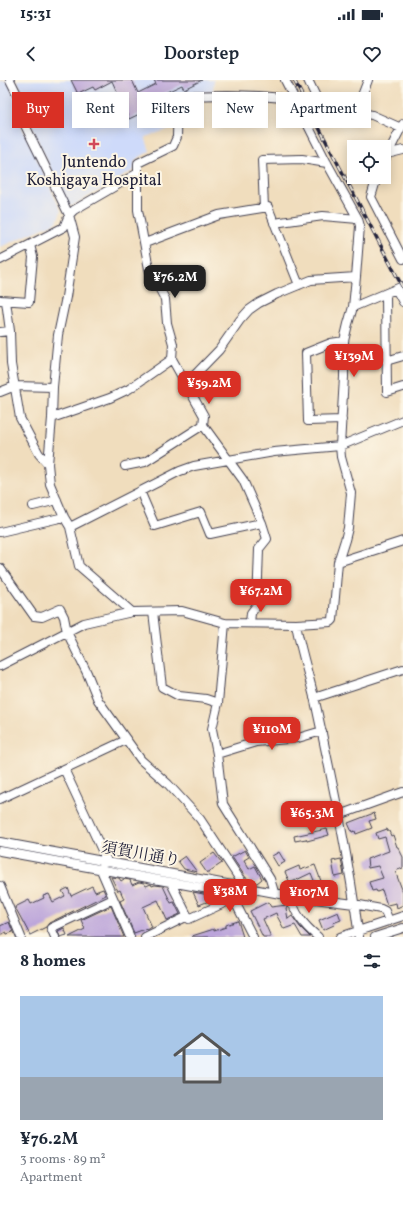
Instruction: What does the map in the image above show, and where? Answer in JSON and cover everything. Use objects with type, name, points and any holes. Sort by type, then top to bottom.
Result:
[{"type":"street","points":[[10,80],[23,106],[20,115],[69,215],[75,237],[58,335],[48,464],[50,484],[64,517],[70,527],[79,566],[132,612]]},
{"type":"street","points":[[285,80],[291,92]]},
{"type":"street","points":[[308,80],[314,92]]},
{"type":"street","points":[[363,92],[368,80]]},
{"type":"street","points":[[250,623],[251,613],[257,605],[259,549],[267,539],[262,523],[243,480],[203,425],[204,416],[172,359],[174,344],[167,323],[165,299],[149,269],[138,210],[138,163],[173,146],[176,137],[178,101],[182,96],[236,95],[276,97]]},
{"type":"street","points":[[371,115],[402,126],[391,148]]},
{"type":"street","points":[[0,666],[84,623],[132,612],[182,611],[225,623],[296,624],[331,622],[333,620],[338,562],[348,528],[351,493],[341,457],[340,446],[344,377],[344,341],[353,307],[360,226],[358,219],[310,128]]},
{"type":"street","points":[[391,156],[403,150]]},
{"type":"street","points":[[264,208],[262,160],[302,159],[327,163]]},
{"type":"street","points":[[0,260],[64,227],[69,215],[74,210],[138,173]]},
{"type":"street","points":[[375,184],[371,197],[403,259]]},
{"type":"street","points":[[145,243],[219,215],[268,207],[299,285]]},
{"type":"street","points":[[274,223],[323,216],[358,219]]},
{"type":"street","points":[[30,245],[33,257],[28,302],[3,300],[10,331],[11,364],[20,418],[39,454],[48,464]]},
{"type":"street","points":[[186,384],[219,350],[249,310],[277,294],[311,280],[356,277]]},
{"type":"street","points":[[353,307],[400,287],[403,302]]},
{"type":"street","points":[[386,294],[387,392],[403,387]]},
{"type":"street","points":[[0,332],[10,331]]},
{"type":"street","points":[[342,420],[308,421],[306,353],[330,343],[344,341]]},
{"type":"street","points":[[386,362],[403,356]]},
{"type":"street","points":[[52,418],[110,398],[129,389],[172,359]]},
{"type":"street","points":[[0,392],[15,386],[53,387]]},
{"type":"street","points":[[70,527],[180,471],[194,466],[274,452],[340,446],[403,420]]},
{"type":"street","points":[[125,466],[145,462],[203,425]]},
{"type":"street","points":[[140,491],[155,526],[201,512],[210,534],[262,523]]},
{"type":"street","points":[[33,506],[57,500]]},
{"type":"street","points":[[0,532],[64,517]]},
{"type":"street","points":[[338,562],[403,541]]},
{"type":"street","points":[[0,568],[34,616],[42,618],[60,609],[68,632],[88,673],[98,700],[141,760],[168,784],[200,819],[239,891],[235,902],[253,937]]},
{"type":"street","points":[[153,612],[162,687],[179,696],[206,699],[218,703]]},
{"type":"street","points":[[225,623],[218,703],[212,729],[217,754],[223,804],[270,879],[274,892]]},
{"type":"street","points":[[296,624],[333,780],[348,863],[358,934]]},
{"type":"street","points":[[314,698],[403,668]]},
{"type":"street","points":[[217,754],[256,742],[298,738],[322,731]]},
{"type":"street","points":[[0,799],[126,740]]},
{"type":"street","points":[[64,769],[104,861],[101,870],[130,937]]},
{"type":"street","points":[[339,815],[403,792]]},
{"type":"street","name":"須賀川通り","points":[[0,842],[104,861],[239,891],[274,892],[290,896],[354,904],[380,909],[385,912],[389,920]]},
{"type":"street","points":[[0,851],[171,883],[239,891]]},
{"type":"street","points":[[171,883],[189,919],[239,891]]},
{"type":"street","points":[[0,886],[21,937]]},
{"type":"street","points":[[290,896],[293,907],[305,926],[318,937]]},
{"type":"street","points":[[55,937],[51,928],[113,899]]},
{"type":"street","points":[[145,937],[188,916]]},
{"type":"street","points":[[340,937],[358,934],[389,920],[403,916]]},
{"type":"street","points":[[375,937],[403,928]]},
{"type":"shaded area","name":"Juntendo Koshigaya Hospital","points":[[17,80],[214,80],[213,92],[137,92],[137,128],[173,128],[145,137],[150,151],[135,160],[134,170],[72,206],[67,205],[32,128],[64,128],[64,92],[22,92]]},
{"type":"shaded area","points":[[0,81],[7,81],[13,92],[12,128],[23,128],[61,211],[57,222],[0,247]]},
{"type":"building","points":[[71,80],[132,80],[138,92],[137,115],[129,119],[129,92],[117,92],[112,81],[95,90],[93,87],[82,92],[77,92]]},
{"type":"building","points":[[154,80],[202,80],[184,89],[182,85],[167,92],[140,92],[156,84]]},
{"type":"building","points":[[374,813],[376,819],[369,821],[372,828],[356,834],[355,831],[352,832],[348,823]]},
{"type":"building","points":[[327,829],[329,835],[307,841],[306,839],[295,841],[294,836]]},
{"type":"building","points":[[387,829],[391,836],[393,835],[397,847],[403,857],[403,868],[395,871],[403,892],[403,905],[397,908],[396,903],[387,905],[382,890],[377,892],[376,890],[372,891],[369,882],[383,878],[378,866],[368,868],[367,859],[389,851],[385,837],[378,839],[376,833]]},
{"type":"building","points":[[245,850],[249,857],[244,860],[249,869],[255,866],[262,879],[257,883],[250,882],[246,878],[232,857]]},
{"type":"building","points":[[279,852],[285,862],[278,866],[272,856]]},
{"type":"building","points":[[214,853],[222,863],[207,873],[200,863]]},
{"type":"building","points":[[185,856],[197,872],[184,869],[178,861]]},
{"type":"building","points":[[341,859],[344,875],[335,877],[332,861]]},
{"type":"building","points":[[315,865],[321,881],[315,883],[311,873],[290,883],[285,872],[299,866],[300,870]]},
{"type":"building","points":[[111,877],[119,878],[121,881],[124,879],[130,880],[132,885],[139,882],[144,883],[146,886],[151,884],[152,886],[163,886],[171,903],[174,902],[180,914],[167,920],[158,900],[143,907],[152,927],[134,933],[120,901],[124,899]]},
{"type":"building","points":[[92,886],[95,892],[103,889],[106,895],[49,923],[46,927],[30,935],[15,907],[29,900],[31,904],[49,894],[53,902],[65,896],[62,891],[68,888],[71,896]]},
{"type":"building","points":[[193,892],[219,897],[199,905]]},
{"type":"building","points":[[268,902],[271,907],[287,905],[288,907],[286,908],[288,919],[292,916],[310,937],[302,937],[295,925],[284,929],[276,913],[263,919],[271,937],[263,937],[250,911]]},
{"type":"building","points":[[111,906],[124,937],[69,937],[85,929],[81,920]]},
{"type":"building","points":[[338,912],[341,920],[333,923],[334,925],[323,930],[319,920]]},
{"type":"building","points":[[238,921],[243,937],[192,937],[214,929],[214,931],[226,927],[226,925]]},
{"type":"building","points":[[9,922],[13,932],[7,934],[6,932],[0,935],[0,926]]},
{"type":"building","points":[[64,928],[67,935],[60,937],[58,931]]},
{"type":"railway","points":[[294,80],[403,288]]},
{"type":"place","name":"Juntendo Koshigaya Hospital","points":[[94,144]]}]
